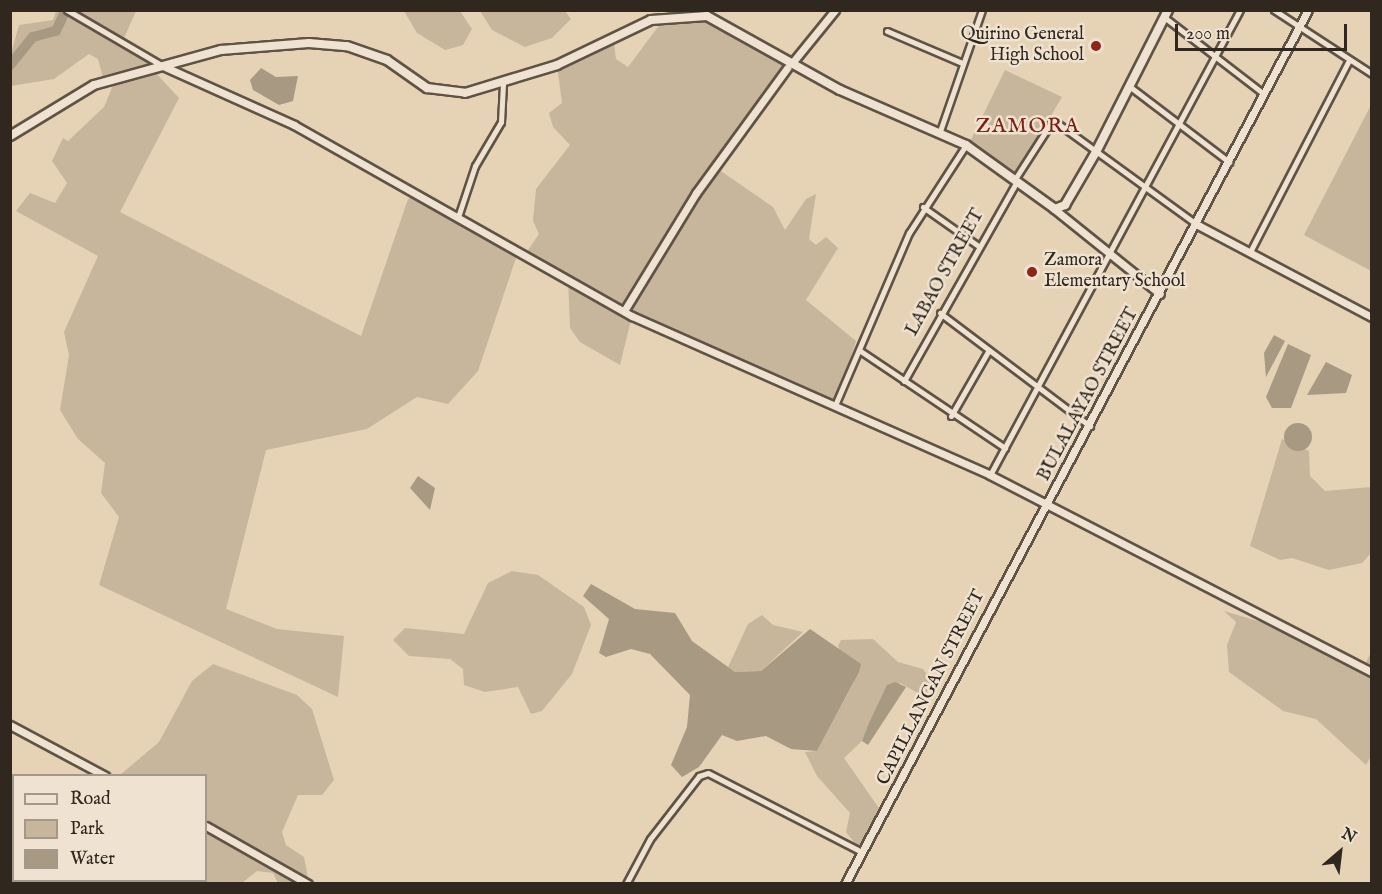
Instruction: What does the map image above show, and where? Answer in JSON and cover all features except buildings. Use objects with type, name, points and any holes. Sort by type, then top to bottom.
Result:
[{"type":"main road","points":[[10,136],[94,85],[221,50],[309,43],[363,49],[441,93],[503,83],[666,16],[707,16],[789,65],[966,145],[1053,208],[1065,204],[1096,152],[1166,14]]},
{"type":"street","points":[[67,10],[110,40],[294,125],[624,311],[836,403],[990,475],[1371,672]]},
{"type":"street","points":[[624,311],[696,193],[789,65],[835,10]]},
{"type":"street","points":[[990,475],[1110,257],[1240,10]]},
{"type":"street","points":[[1274,10],[1371,74]]},
{"type":"street","name":"BULALAYAO STREET","points":[[1047,506],[1308,10]]},
{"type":"street","points":[[939,134],[982,11]]},
{"type":"street","points":[[1166,14],[1214,57],[1264,94]]},
{"type":"street","points":[[887,31],[962,63]]},
{"type":"street","points":[[1250,252],[1349,60]]},
{"type":"street","points":[[458,217],[475,166],[501,122],[503,83]]},
{"type":"street","points":[[1129,86],[1181,122],[1228,162]]},
{"type":"street","name":"LABAO STREET","points":[[904,381],[977,245],[1051,120],[1096,152]]},
{"type":"street","points":[[836,403],[923,207],[966,145]]},
{"type":"street","points":[[1096,152],[1145,191],[1196,224],[1371,317]]},
{"type":"street","points":[[923,207],[977,245]]},
{"type":"street","points":[[1053,208],[1110,257],[1160,294]]},
{"type":"street","points":[[940,313],[1090,426]]},
{"type":"street","points":[[860,350],[952,416],[1005,448]]},
{"type":"street","points":[[952,416],[989,350]]},
{"type":"street","name":"CAPILLANGAN STREET","points":[[845,884],[1047,506]]},
{"type":"street","points":[[10,725],[101,774]]},
{"type":"street","points":[[626,884],[650,839],[705,773],[862,852]]},
{"type":"street","points":[[207,827],[308,884]]},
{"type":"green space","points":[[56,11],[136,11],[121,45],[163,66],[152,69],[179,98],[120,212],[361,336],[408,199],[415,196],[519,249],[478,371],[448,404],[417,397],[367,429],[266,450],[226,609],[277,629],[344,636],[338,697],[99,585],[119,517],[101,493],[105,463],[78,439],[60,410],[69,355],[64,332],[98,256],[16,211],[30,193],[55,203],[67,183],[52,161],[63,138],[68,141],[104,107],[116,78],[104,82],[98,59],[89,54],[54,79],[11,86],[11,54],[19,25],[53,20]]},
{"type":"green space","points":[[404,11],[460,11],[472,29],[463,45],[445,50],[417,33]]},
{"type":"green space","points":[[480,11],[565,11],[571,19],[552,38],[525,47],[492,30]]},
{"type":"green space","points":[[666,16],[707,16],[792,63],[715,167],[773,207],[785,230],[806,199],[816,194],[809,239],[816,245],[826,237],[838,248],[806,300],[856,341],[836,403],[632,316],[620,365],[580,342],[570,328],[568,278],[526,253],[539,234],[533,221],[536,189],[570,145],[553,127],[549,113],[562,103],[557,65],[613,35],[616,59],[628,67]]},
{"type":"green space","points":[[1005,70],[1062,97],[1014,178],[967,148]]},
{"type":"green space","points":[[1372,105],[1371,271],[1304,235]]},
{"type":"green space","points":[[1282,439],[1309,451],[1310,476],[1325,491],[1371,487],[1371,553],[1362,563],[1329,570],[1292,558],[1280,560],[1250,546]]},
{"type":"green space","points":[[512,571],[538,575],[584,607],[591,625],[572,674],[542,711],[531,714],[518,687],[485,692],[464,685],[463,669],[450,659],[409,656],[393,640],[405,628],[464,634],[488,583]]},
{"type":"green space","points":[[1224,611],[1285,629],[1363,667],[1371,653],[1371,756],[1366,765],[1316,719],[1283,711],[1229,672],[1227,645],[1236,622]]},
{"type":"green space","points":[[762,615],[773,625],[803,632],[761,671],[735,672],[728,667],[748,624]]},
{"type":"green space","points":[[873,639],[898,662],[923,669],[933,683],[925,697],[900,683],[882,697],[862,741],[844,758],[883,814],[862,852],[846,832],[850,813],[817,776],[805,752],[817,751],[854,682],[838,646],[841,640]]},
{"type":"green space","points":[[213,664],[297,695],[312,709],[334,780],[322,795],[298,795],[282,832],[286,845],[304,857],[309,883],[278,883],[273,873],[257,871],[242,883],[50,884],[207,882],[207,774],[121,774],[159,742],[192,681]]},
{"type":"water","points":[[261,68],[276,77],[298,76],[293,101],[279,105],[253,90],[250,80]]},
{"type":"water","points":[[1274,335],[1285,341],[1266,377],[1264,353]]},
{"type":"water","points":[[1288,344],[1311,355],[1291,408],[1272,408],[1266,397]]},
{"type":"water","points":[[1326,362],[1352,375],[1346,393],[1307,395]]},
{"type":"water","points":[[1298,423],[1308,427],[1312,437],[1308,447],[1298,451],[1288,447],[1284,437],[1288,427]]},
{"type":"water","points":[[418,476],[435,488],[430,510],[410,488]]},
{"type":"water","points":[[591,584],[635,609],[675,613],[692,641],[735,672],[761,671],[810,629],[861,664],[859,672],[817,751],[791,749],[766,736],[737,741],[722,735],[699,767],[682,777],[671,765],[687,727],[690,695],[650,654],[631,649],[606,657],[599,653],[609,619],[583,596]]},
{"type":"water","points":[[895,682],[906,687],[868,745],[862,741],[869,723],[887,685]]},
{"type":"waterway","points":[[10,65],[33,37],[56,31],[66,10]]},
{"type":"place","name":"Quirino General High School","points":[[1096,46]]},
{"type":"place","name":"Zamora Elementary School","points":[[1032,272]]},
{"type":"district","name":"ZAMORA","points":[[1028,127]]}]
